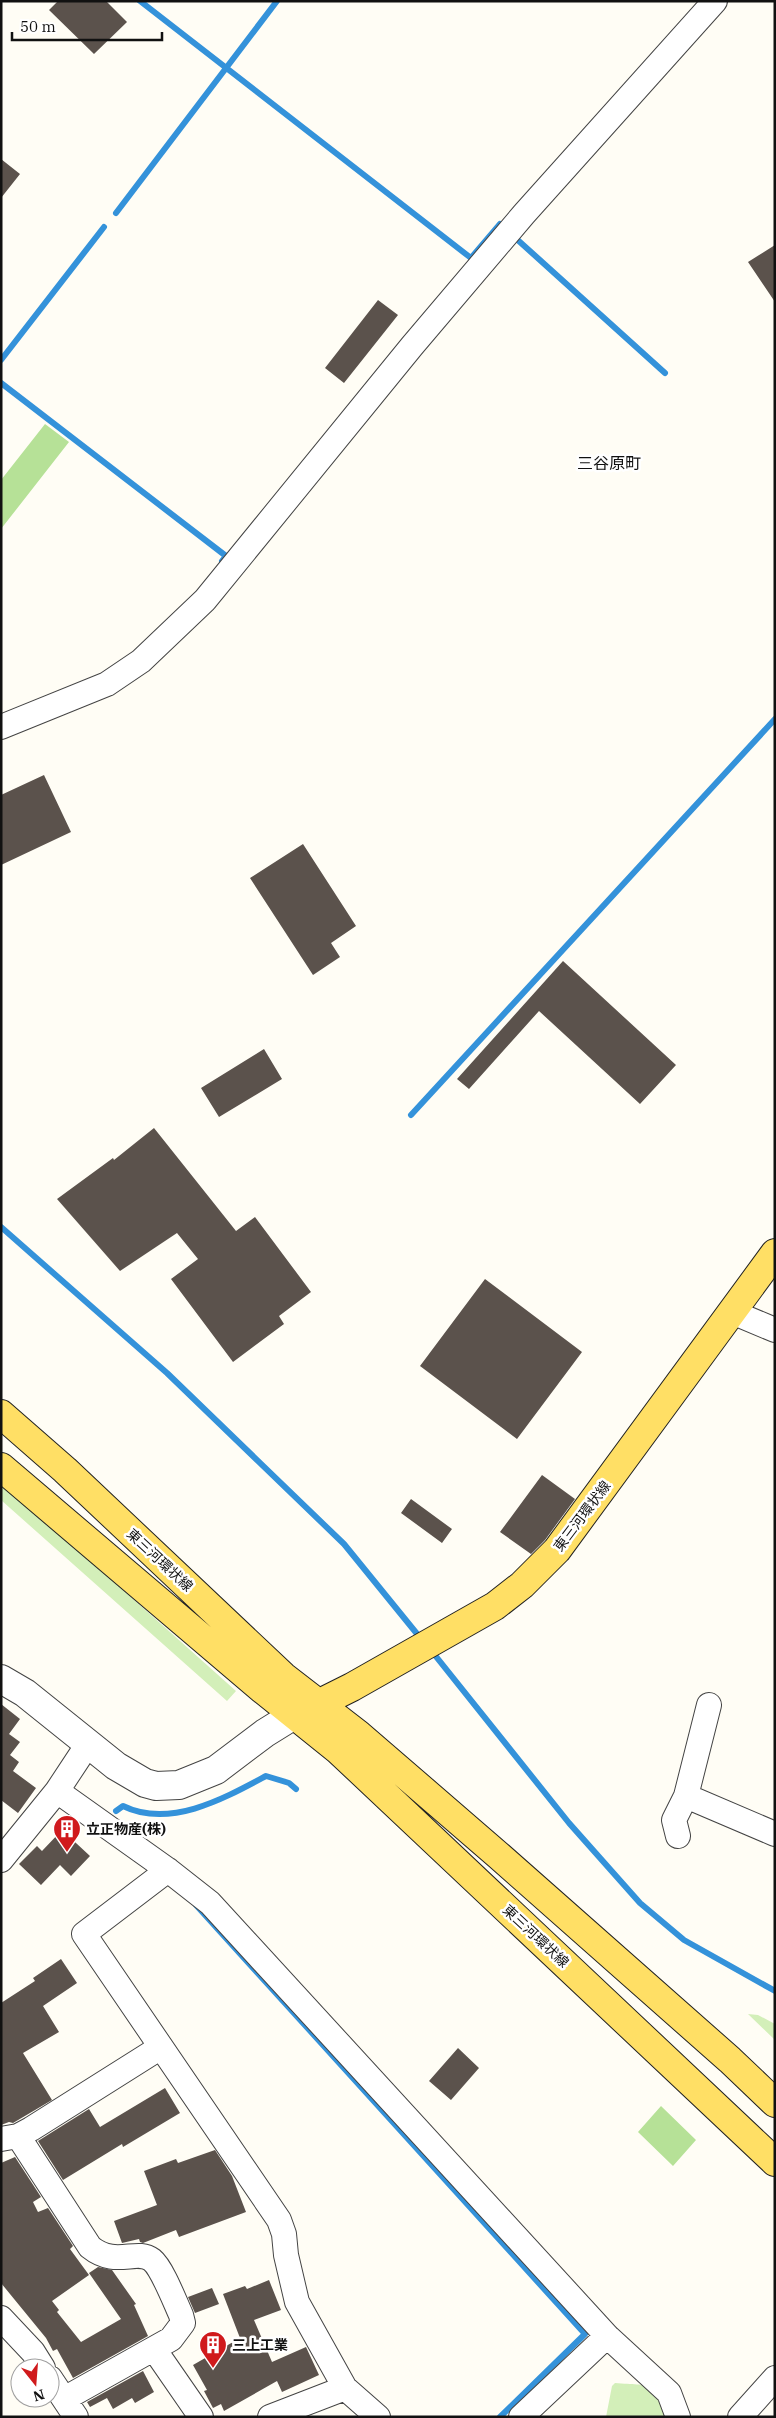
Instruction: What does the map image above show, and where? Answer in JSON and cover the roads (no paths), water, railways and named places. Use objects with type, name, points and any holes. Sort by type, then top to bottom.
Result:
[{"type":"main road","name":"東三河環状線","points":[[294,1715],[320,1704],[495,1606],[522,1585],[557,1550],[775,1253]]},
{"type":"main road","name":"東三河環状線","points":[[1,1414],[65,1470],[283,1676],[358,1734],[506,1862],[730,2060],[775,2103]]},
{"type":"main road","name":"東三河環状線","points":[[1,1467],[338,1750],[775,2162]]},
{"type":"street","points":[[1,727],[108,684],[141,661],[205,600],[412,346],[509,232],[715,1]]},
{"type":"street","points":[[732,1312],[775,1330]]},
{"type":"street","points":[[1,1679],[24,1694],[116,1766],[145,1783],[156,1786],[179,1785],[216,1770],[265,1733],[294,1715]]},
{"type":"street","points":[[678,1836],[674,1820],[686,1796],[709,1705]]},
{"type":"street","points":[[1,1860],[57,1791],[88,1744]]},
{"type":"street","points":[[57,1791],[168,1870],[210,1903],[607,2336],[670,2393],[678,2417]]},
{"type":"street","points":[[686,1796],[775,1834]]},
{"type":"street","points":[[168,1870],[84,1934],[279,2220],[284,2234],[286,2255],[297,2302],[345,2388],[378,2417]]},
{"type":"street","points":[[60,2393],[70,2408],[171,2339],[183,2323],[181,2315],[154,2261],[145,2256],[110,2258],[99,2254],[90,2247],[10,2137],[161,2047]]},
{"type":"street","points":[[1,2318],[36,2358]]},
{"type":"street","points":[[521,2417],[607,2336]]},
{"type":"street","points":[[154,2349],[201,2417]]},
{"type":"street","points":[[740,2417],[775,2378]]},
{"type":"street","points":[[270,2417],[345,2388]]},
{"type":"waterway","points":[[140,1],[471,258],[500,224],[665,373]]},
{"type":"waterway","points":[[116,213],[277,1]]},
{"type":"waterway","points":[[1,360],[104,227]]},
{"type":"waterway","points":[[1,383],[226,556],[222,561]]},
{"type":"waterway","points":[[411,1115],[775,719]]},
{"type":"waterway","points":[[1,1227],[167,1373],[344,1544],[422,1640]]},
{"type":"waterway","points":[[430,1649],[569,1823],[640,1903],[684,1940],[775,1991]]},
{"type":"waterway","points":[[116,1811],[123,1806],[141,1812],[159,1814],[197,1808],[233,1793],[266,1776],[289,1783],[296,1789]]},
{"type":"waterway","points":[[196,1905],[585,2334],[500,2417]]},
{"type":"place","name":"立正物産(株)","points":[[67,1853]]},
{"type":"place","name":"三上工業","points":[[213,2369]]},
{"type":"district","name":"三谷原町","points":[[609,463]]}]
